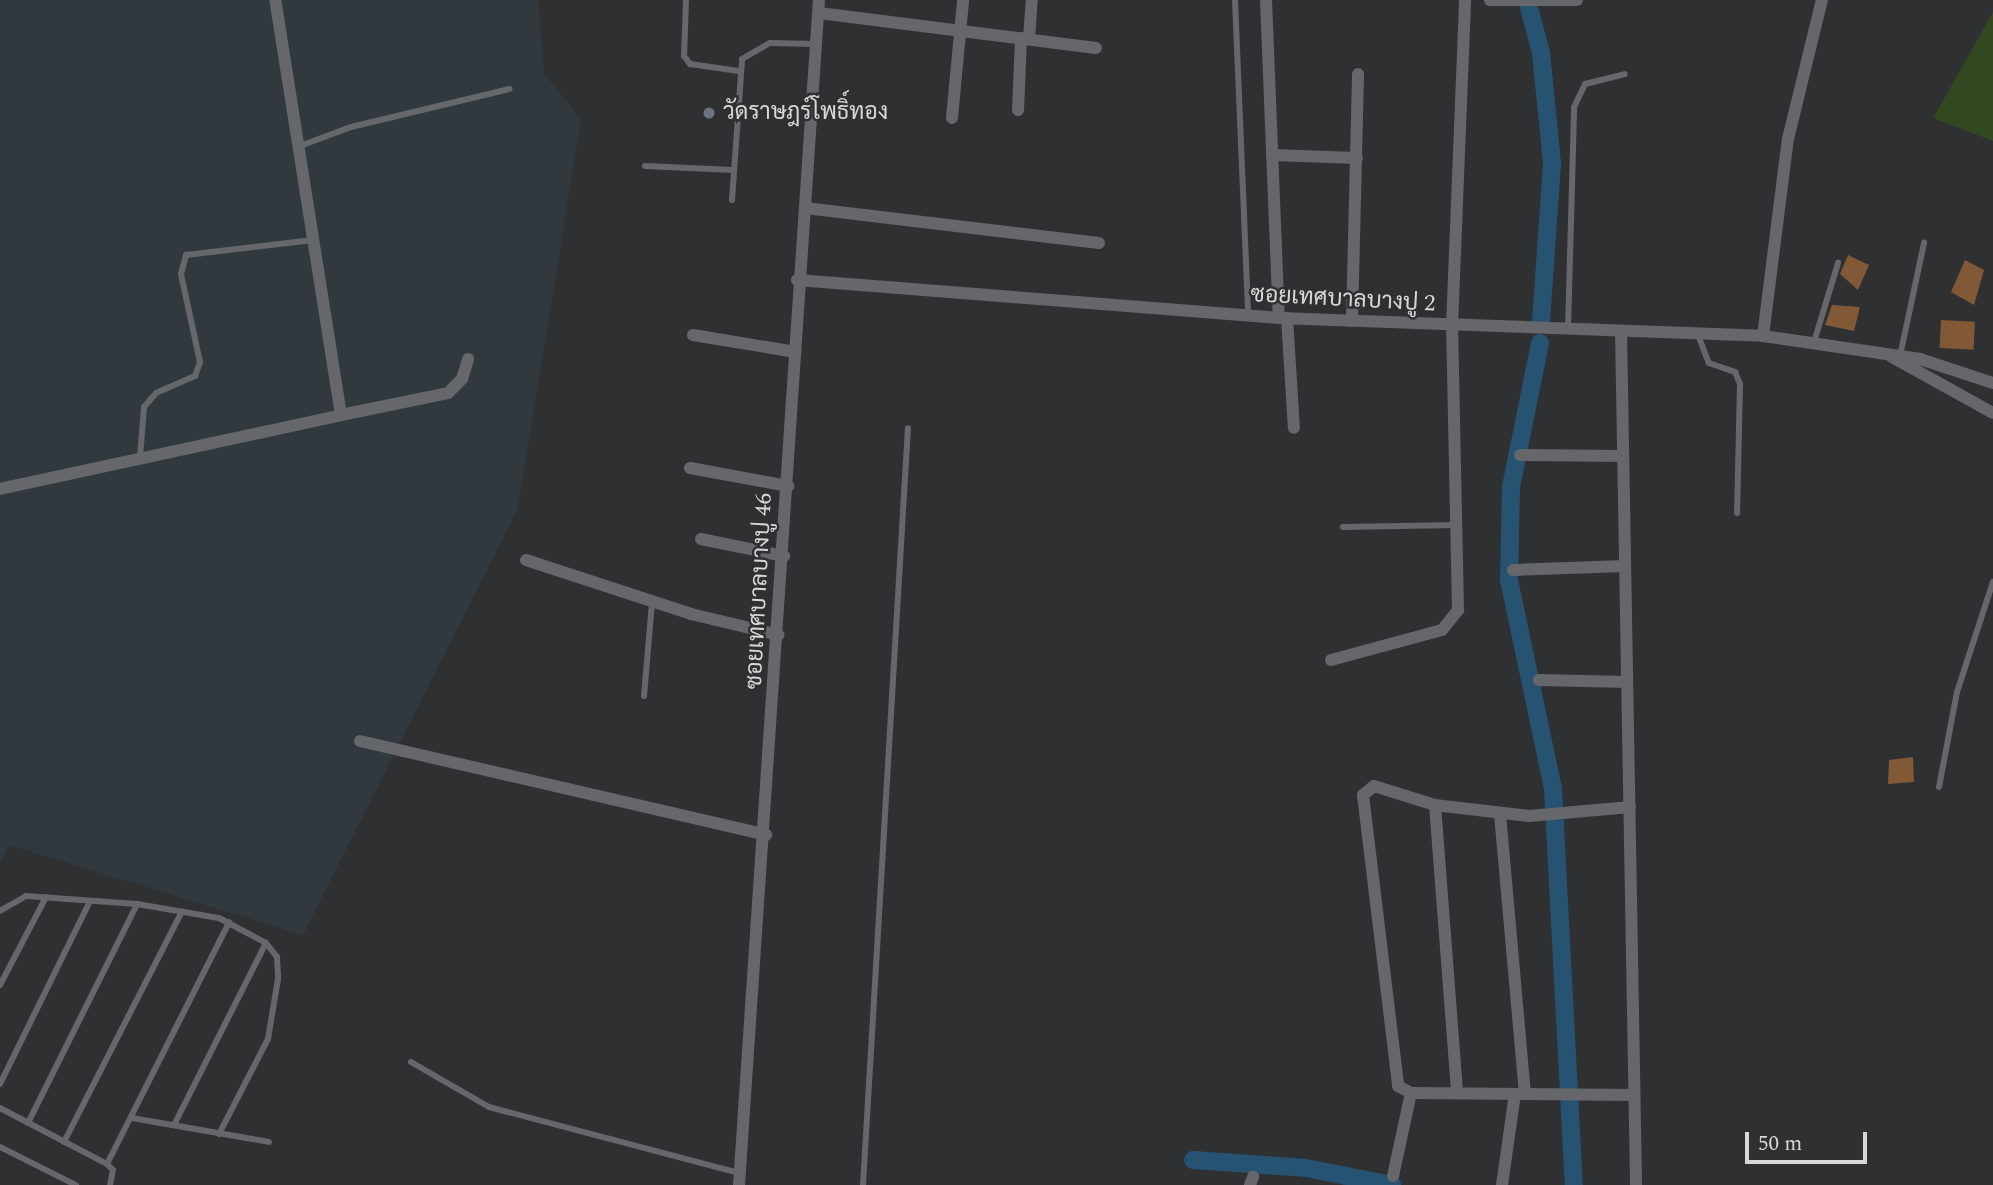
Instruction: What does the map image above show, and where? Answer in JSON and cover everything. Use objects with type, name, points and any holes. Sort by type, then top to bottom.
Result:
[{"type":"street","points":[[275,0],[341,415]]},
{"type":"street","points":[[1018,110],[1032,0]]},
{"type":"street","points":[[1266,0],[1272,155],[1283,318],[1294,428]]},
{"type":"street","points":[[1331,660],[1413,640],[1453,621],[1458,610],[1452,327],[1465,0]]},
{"type":"street","points":[[1490,0],[1532,3],[1577,0]]},
{"type":"street","points":[[1763,336],[1795,102],[1822,0]]},
{"type":"street","points":[[952,118],[963,2]]},
{"type":"street","points":[[819,7],[959,30],[1096,48]]},
{"type":"street","name":"ซอยเทศบาลบางปู 46","points":[[739,1179],[766,835],[785,556],[796,352],[797,280],[805,208],[819,7]]},
{"type":"street","points":[[1352,321],[1357,74]]},
{"type":"street","points":[[1272,155],[1357,158]]},
{"type":"street","points":[[805,208],[1100,243]]},
{"type":"street","name":"ซอยเทศบาลบางปู 2","points":[[797,280],[1248,316],[1452,327],[1763,336],[1886,353],[1993,383]]},
{"type":"street","points":[[1621,331],[1636,1185]]},
{"type":"street","points":[[692,335],[796,352]]},
{"type":"street","name":"ซอยเทศบาลบางปู 2","points":[[1900,358],[1993,413]]},
{"type":"street","points":[[0,489],[447,393],[462,379],[468,359]]},
{"type":"street","points":[[1521,455],[1623,456]]},
{"type":"street","points":[[691,468],[788,486]]},
{"type":"street","points":[[701,539],[785,556]]},
{"type":"street","points":[[526,560],[652,602],[779,635]]},
{"type":"street","points":[[1513,570],[1625,566]]},
{"type":"street","points":[[1539,680],[1628,682]]},
{"type":"street","points":[[360,741],[766,835]]},
{"type":"street","points":[[1630,807],[1500,814],[1436,805],[1374,786],[1363,795],[1396,1081],[1412,1093],[1634,1094]]},
{"type":"street","points":[[1436,805],[1457,1093]]},
{"type":"street","points":[[1500,814],[1520,1094],[1502,1185]]},
{"type":"street","points":[[1393,1176],[1412,1093]]},
{"type":"lane","points":[[686,0],[684,56],[690,64],[738,71]]},
{"type":"lane","points":[[1235,0],[1248,316]]},
{"type":"lane","points":[[732,200],[738,71],[742,59],[770,43],[817,44]]},
{"type":"lane","points":[[1568,330],[1574,107],[1585,84],[1625,74]]},
{"type":"lane","points":[[300,146],[509,89]]},
{"type":"lane","points":[[645,166],[733,170]]},
{"type":"lane","points":[[140,458],[144,407],[156,393],[195,376],[200,362],[181,274],[186,255],[315,240]]},
{"type":"lane","points":[[1900,358],[1924,243]]},
{"type":"lane","points":[[1814,342],[1838,263]]},
{"type":"lane","points":[[1697,333],[1709,363],[1735,372],[1740,384],[1737,513]]},
{"type":"lane","points":[[863,1185],[908,428]]},
{"type":"lane","points":[[1343,527],[1457,525]]},
{"type":"lane","points":[[1939,787],[1957,692],[1993,582]]},
{"type":"lane","points":[[644,696],[652,602]]},
{"type":"lane","points":[[0,911],[26,896],[137,904],[229,922],[266,943],[277,957],[278,979],[268,1039],[219,1133]]},
{"type":"lane","points":[[0,985],[46,897]]},
{"type":"lane","points":[[0,1084],[90,901]]},
{"type":"lane","points":[[28,1123],[137,904]]},
{"type":"lane","points":[[64,1142],[182,911]]},
{"type":"lane","points":[[107,1164],[229,922]]},
{"type":"lane","points":[[174,1125],[266,943]]},
{"type":"lane","points":[[411,1062],[489,1107],[739,1179]]},
{"type":"lane","points":[[0,1108],[107,1164],[113,1170],[110,1185]]},
{"type":"lane","points":[[132,1118],[269,1142]]},
{"type":"lane","points":[[0,1147],[76,1185]]},
{"type":"shaded area","points":[[0,0],[538,0],[544,73],[581,120],[518,508],[303,935],[9,845],[0,863]]},
{"type":"green space","points":[[1993,12],[1993,141],[1933,118]]},
{"type":"building","points":[[1848,255],[1869,265],[1858,290],[1840,274]]},
{"type":"building","points":[[1965,260],[1984,270],[1974,305],[1951,292]]},
{"type":"building","points":[[1832,305],[1860,307],[1854,331],[1825,325]]},
{"type":"building","points":[[1941,320],[1975,322],[1973,350],[1940,348]]},
{"type":"building","points":[[1913,757],[1914,782],[1888,784],[1889,760]]},
{"type":"waterway","points":[[1527,0],[1541,53],[1552,164],[1541,322]]},
{"type":"waterway","points":[[1540,343],[1511,487],[1509,580],[1553,788],[1574,1185]]},
{"type":"waterway","points":[[1193,1160],[1306,1168],[1392,1185]]},
{"type":"place","name":"วัดราษฎร์โพธิ์ทอง","points":[[709,113]]}]
